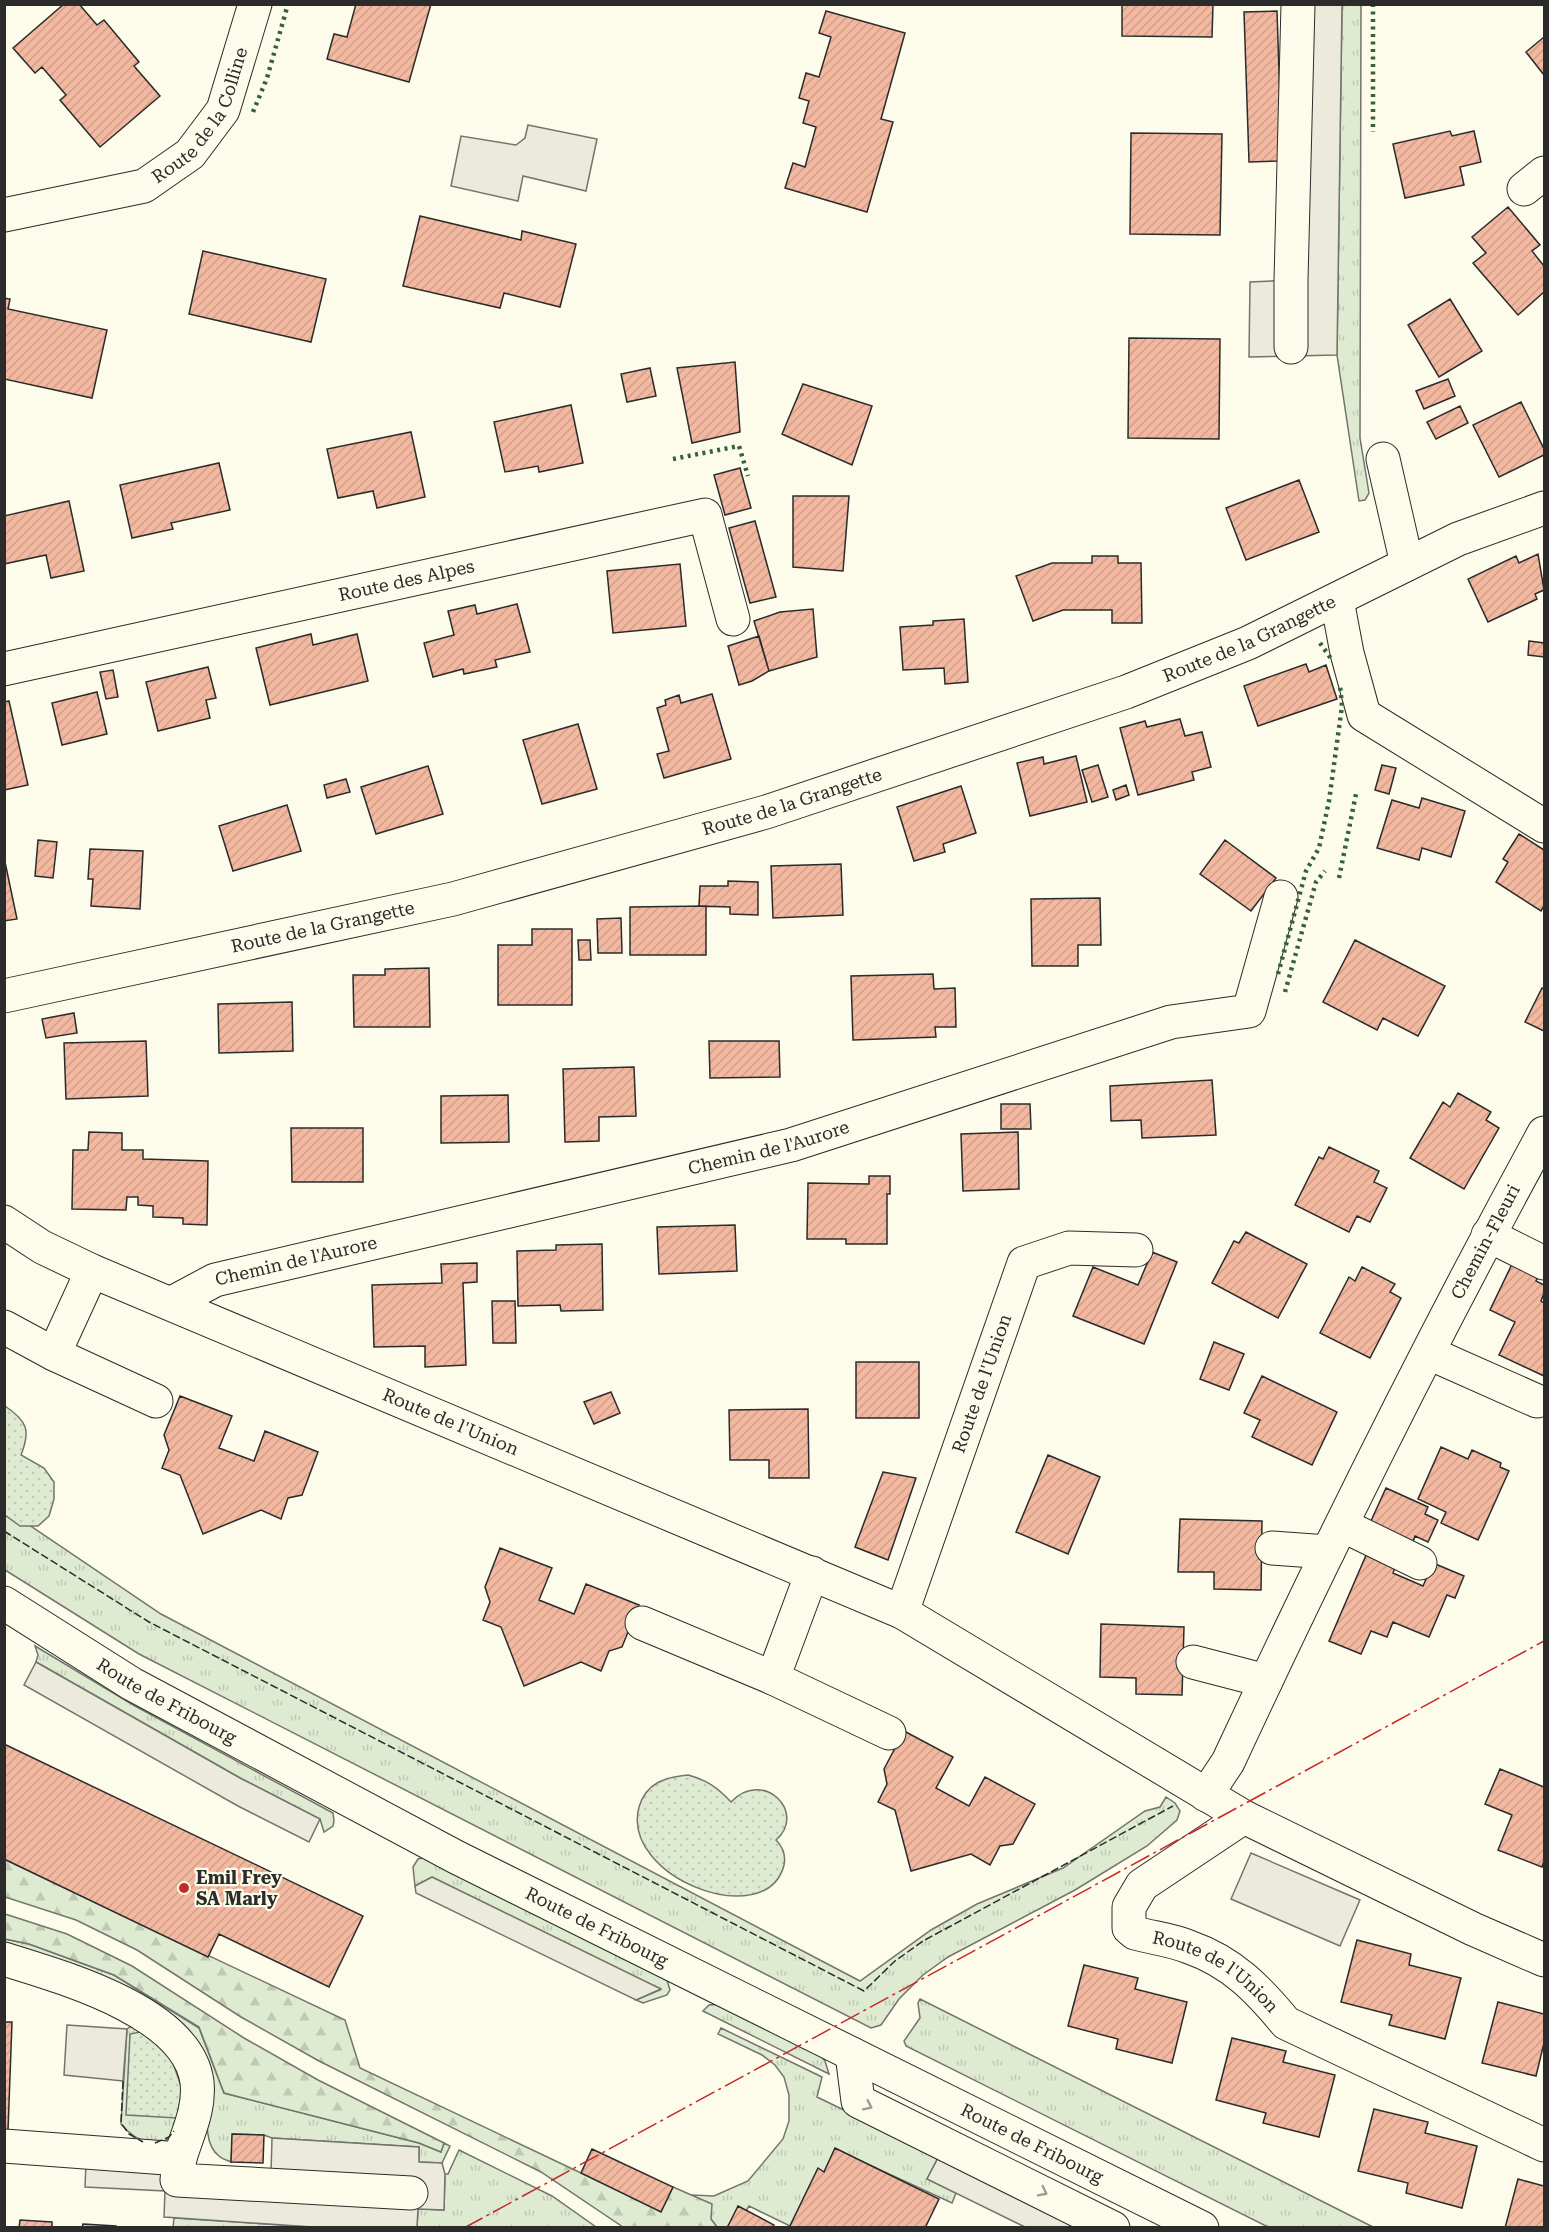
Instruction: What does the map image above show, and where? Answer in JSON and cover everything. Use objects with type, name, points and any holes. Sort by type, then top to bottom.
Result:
[{"type":"street","name":"Route de la Colline","points":[[4,215],[144,186],[190,154],[223,110],[255,4]]},
{"type":"street","points":[[1291,347],[1298,4]]},
{"type":"street","points":[[1383,459],[1407,564]]},
{"type":"street","name":"Route de la Grangette","points":[[4,996],[453,899],[766,812],[1125,692],[1248,643],[1458,539],[1545,508]]},
{"type":"street","name":"Route des Alpes","points":[[4,669],[705,515],[733,619]]},
{"type":"street","points":[[1337,600],[1347,653],[1364,715],[1545,826]]},
{"type":"street","name":"Chemin de l'Aurore","points":[[172,1303],[215,1280],[791,1145],[1171,1022],[1249,1011],[1281,897]]},
{"type":"street","name":"Chemin-Fleuri","points":[[1206,1795],[1228,1762],[1335,1539],[1488,1235],[1545,1133]]},
{"type":"street","name":"Route de l'Union","points":[[4,1222],[42,1247],[92,1271],[902,1612],[1244,1817],[1473,1929],[1545,1960]]},
{"type":"street","points":[[1488,1235],[1545,1263]]},
{"type":"street","name":"Route de l'Union","points":[[902,1612],[1024,1263],[1069,1248],[1136,1250]]},
{"type":"street","points":[[54,1354],[92,1271]]},
{"type":"street","points":[[4,1327],[54,1354],[156,1401]]},
{"type":"street","points":[[1429,1353],[1537,1401]]},
{"type":"street","points":[[1272,1548],[1335,1539],[1420,1563]]},
{"type":"street","points":[[773,1678],[812,1573]]},
{"type":"street","name":"Route de Fribourg","points":[[4,1603],[132,1684],[427,1842],[1202,2228]]},
{"type":"street","points":[[642,1623],[773,1678],[889,1733]]},
{"type":"street","points":[[1193,1662],[1266,1681]]},
{"type":"street","name":"Route de l'Union","points":[[1244,1817],[1142,1885],[1129,1907],[1129,1928],[1135,1933],[1189,1946],[1226,1964],[1261,1992],[1286,2023],[1545,2145]]},
{"type":"street","points":[[4,1959],[63,1977],[114,1999],[153,2020],[173,2035],[184,2049],[192,2064],[197,2083],[193,2124],[180,2159],[177,2180],[411,2193]]},
{"type":"street","points":[[852,2054],[858,2101],[1113,2228]]},
{"type":"street","points":[[4,2146],[180,2159]]},
{"type":"green space","points":[[1342,5],[1361,5],[1360,438],[1369,493],[1365,500],[1359,501],[1337,355]]},
{"type":"green space","points":[[5,1406],[18,1416],[25,1427],[26,1439],[21,1455],[44,1468],[54,1482],[54,1499],[49,1516],[38,1526],[20,1526],[5,1515]]},
{"type":"green space","points":[[4,1508],[161,1614],[860,1981],[931,1930],[977,1904],[1063,1868],[1145,1811],[1160,1807],[1166,1797],[1175,1803],[1180,1811],[1177,1820],[1147,1846],[1075,1890],[948,1957],[923,1975],[899,1999],[881,2025],[871,2028],[139,1654],[5,1570]]},
{"type":"green space","points":[[35,1646],[135,1706],[333,1813],[333,1826],[324,1832],[320,1819],[240,1778],[36,1662],[38,1655]]},
{"type":"green space","points":[[688,1775],[712,1785],[731,1802],[743,1793],[756,1790],[767,1792],[777,1798],[784,1807],[787,1817],[785,1829],[776,1840],[783,1851],[784,1865],[772,1885],[752,1895],[726,1895],[698,1888],[672,1874],[651,1856],[639,1833],[639,1807],[642,1799],[646,1792],[658,1783],[672,1777]]},
{"type":"green space","points":[[426,1857],[666,1977],[670,1990],[667,1995],[643,2003],[636,2000],[660,1990],[432,1877],[415,1886],[413,1867],[418,1859]]},
{"type":"green space","points":[[4,1859],[345,2020],[360,2068],[661,2211],[673,2187],[712,2204],[711,2219],[717,2227],[623,2227],[541,2172],[319,2061],[241,2017],[137,1950],[76,1920],[5,1897]]},
{"type":"green space","points":[[5,1914],[67,1934],[132,1966],[244,2038],[318,2080],[444,2143],[441,2152],[419,2143],[224,2093],[199,2027],[114,1975],[29,1944],[5,1939]]},
{"type":"green space","points":[[4,1939],[29,1944],[114,1975],[199,2028],[224,2093],[419,2143],[441,2152],[444,2143],[450,2146],[442,2163],[419,2162],[419,2147],[233,2134],[231,2162],[223,2159],[213,2149],[207,2129],[209,2082],[206,2065],[194,2039],[181,2024],[161,2009],[108,1983],[5,1947]]},
{"type":"green space","points":[[920,1999],[1373,2227],[1268,2227],[906,2046],[904,2041],[920,2018],[918,2003]]},
{"type":"green space","points":[[721,2004],[817,2052],[825,2061],[829,2074],[703,2011],[709,2005]]},
{"type":"green space","points":[[136,2027],[166,2048],[173,2055],[179,2071],[182,2101],[180,2120],[171,2136],[157,2143],[141,2140],[121,2124],[127,2029]]},
{"type":"green space","points":[[721,2028],[822,2077],[817,2097],[939,2156],[927,2179],[956,2193],[952,2203],[835,2149],[824,2172],[818,2169],[790,2226],[749,2206],[727,2227],[717,2227],[692,2195],[714,2196],[748,2181],[783,2139],[789,2121],[789,2095],[784,2077],[775,2065],[762,2055],[718,2034]]},
{"type":"green space","points":[[140,2032],[158,2044],[172,2060],[182,2089],[177,2118],[126,2115],[130,2034]]},
{"type":"green space","points":[[459,2150],[552,2196],[596,2227],[417,2228],[418,2209],[444,2210],[445,2174],[448,2174]]},
{"type":"green space","points":[[174,2218],[313,2227],[173,2228]]},
{"type":"shaded area","points":[[1298,5],[1342,5],[1337,355],[1249,357],[1250,282],[1290,280]]},
{"type":"shaded area","points":[[528,125],[597,139],[586,191],[523,176],[518,201],[451,186],[461,136],[516,145],[525,138]]},
{"type":"shaded area","points":[[36,1662],[240,1778],[320,1819],[309,1842],[238,1806],[24,1685]]},
{"type":"shaded area","points":[[1251,1853],[1360,1900],[1340,1946],[1231,1899]]},
{"type":"shaded area","points":[[432,1877],[661,1989],[636,2000],[416,1893],[415,1886]]},
{"type":"shaded area","points":[[67,2025],[127,2029],[123,2081],[64,2075]]},
{"type":"shaded area","points":[[272,2138],[419,2147],[419,2162],[442,2163],[445,2174],[444,2210],[418,2209],[417,2227],[313,2227],[164,2217],[165,2191],[85,2187],[86,2163],[271,2174]]},
{"type":"shaded area","points":[[939,2156],[1083,2227],[1025,2227],[927,2179]]},
{"type":"building","points":[[64,4],[79,4],[97,25],[104,20],[139,62],[134,66],[160,96],[100,147],[60,100],[66,95],[42,67],[35,73],[13,48]]},
{"type":"building","points":[[356,4],[431,4],[409,82],[327,59],[334,34],[347,37]]},
{"type":"building","points":[[1122,4],[1213,4],[1212,37],[1122,36]]},
{"type":"building","points":[[826,11],[905,33],[881,119],[893,122],[867,212],[785,188],[793,163],[805,167],[816,127],[803,123],[809,101],[799,98],[806,73],[819,77],[831,37],[819,33]]},
{"type":"building","points":[[1277,11],[1282,161],[1249,162],[1244,12]]},
{"type":"building","points":[[1544,37],[1544,75],[1526,52]]},
{"type":"building","points":[[1450,131],[1452,136],[1474,131],[1481,162],[1460,167],[1464,185],[1405,198],[1393,144]]},
{"type":"building","points":[[1131,133],[1222,134],[1220,235],[1130,234]]},
{"type":"building","points":[[1508,207],[1540,245],[1532,251],[1544,266],[1544,292],[1518,315],[1473,263],[1486,253],[1472,237]]},
{"type":"building","points":[[420,216],[521,240],[522,231],[576,244],[560,307],[504,293],[500,308],[403,286]]},
{"type":"building","points":[[203,251],[326,279],[311,342],[189,314]]},
{"type":"building","points":[[4,298],[10,299],[8,309],[107,330],[92,398],[4,379]]},
{"type":"building","points":[[1450,299],[1482,351],[1439,377],[1408,325]]},
{"type":"building","points":[[1129,338],[1220,339],[1219,439],[1128,438]]},
{"type":"building","points":[[735,362],[740,432],[692,443],[677,368]]},
{"type":"building","points":[[650,368],[656,396],[627,402],[621,374]]},
{"type":"building","points":[[1448,379],[1455,396],[1424,409],[1416,391]]},
{"type":"building","points":[[803,384],[872,406],[852,465],[782,434]]},
{"type":"building","points":[[1521,402],[1544,449],[1544,455],[1499,477],[1473,425]]},
{"type":"building","points":[[571,405],[583,463],[539,472],[538,466],[505,472],[494,422]]},
{"type":"building","points":[[1460,406],[1468,423],[1436,439],[1427,422]]},
{"type":"building","points":[[411,432],[425,497],[377,508],[373,491],[338,498],[327,449]]},
{"type":"building","points":[[219,463],[230,510],[171,523],[173,529],[132,538],[120,485]]},
{"type":"building","points":[[740,468],[751,508],[725,515],[714,475]]},
{"type":"building","points":[[1299,480],[1319,532],[1246,560],[1226,508]]},
{"type":"building","points":[[793,496],[849,496],[843,571],[793,567]]},
{"type":"building","points":[[69,501],[84,571],[51,578],[46,555],[4,564],[4,516]]},
{"type":"building","points":[[755,521],[776,597],[750,603],[729,528]]},
{"type":"building","points":[[1538,554],[1544,590],[1535,594],[1537,599],[1488,622],[1468,579],[1516,556],[1519,563]]},
{"type":"building","points":[[1092,556],[1118,556],[1118,563],[1141,563],[1142,623],[1112,623],[1112,610],[1063,610],[1033,621],[1016,576],[1052,563],[1092,563]]},
{"type":"building","points":[[680,564],[686,626],[613,633],[607,571]]},
{"type":"building","points":[[517,604],[530,652],[495,660],[497,667],[464,674],[463,669],[433,677],[424,643],[454,635],[448,611],[475,605],[477,614]]},
{"type":"building","points":[[813,609],[817,657],[769,671],[754,621],[780,612]]},
{"type":"building","points":[[964,619],[968,682],[945,684],[944,668],[903,670],[900,627],[933,625],[933,621]]},
{"type":"building","points":[[311,634],[313,645],[357,634],[368,681],[270,705],[256,648]]},
{"type":"building","points":[[759,636],[769,671],[752,681],[739,685],[728,646]]},
{"type":"building","points":[[1529,641],[1544,643],[1544,657],[1528,655]]},
{"type":"building","points":[[1306,664],[1309,672],[1326,665],[1337,699],[1258,726],[1244,686]]},
{"type":"building","points":[[208,667],[216,698],[206,700],[210,718],[158,731],[146,682]]},
{"type":"building","points":[[113,670],[118,697],[106,699],[100,672]]},
{"type":"building","points":[[97,692],[107,734],[62,745],[52,703]]},
{"type":"building","points":[[712,694],[731,759],[664,778],[657,754],[669,751],[657,708],[666,705],[665,700],[679,695],[681,703]]},
{"type":"building","points":[[9,701],[28,785],[4,790],[4,702]]},
{"type":"building","points":[[1180,719],[1185,736],[1202,732],[1211,767],[1192,772],[1194,780],[1138,795],[1120,728],[1145,721],[1147,727]]},
{"type":"building","points":[[578,724],[597,789],[542,804],[523,740]]},
{"type":"building","points":[[1076,756],[1087,802],[1030,816],[1017,763],[1043,757],[1044,764]]},
{"type":"building","points":[[1098,765],[1108,797],[1092,802],[1082,770]]},
{"type":"building","points":[[1382,765],[1396,768],[1389,794],[1375,790]]},
{"type":"building","points":[[428,766],[443,814],[376,834],[361,787]]},
{"type":"building","points":[[346,779],[350,792],[327,798],[324,785]]},
{"type":"building","points":[[1126,785],[1129,795],[1116,800],[1113,790]]},
{"type":"building","points":[[961,786],[976,833],[943,844],[945,852],[914,861],[897,807]]},
{"type":"building","points":[[1422,798],[1465,811],[1451,857],[1422,848],[1419,860],[1377,848],[1392,800],[1419,808]]},
{"type":"building","points":[[287,805],[301,851],[233,871],[219,826]]},
{"type":"building","points":[[1519,834],[1544,850],[1544,906],[1541,911],[1496,882],[1508,862],[1503,859]]},
{"type":"building","points":[[38,840],[57,842],[53,878],[35,876]]},
{"type":"building","points":[[1225,840],[1276,878],[1251,911],[1200,874]]},
{"type":"building","points":[[90,849],[143,851],[140,909],[91,906],[93,879],[88,879]]},
{"type":"building","points":[[4,863],[17,919],[4,921]]},
{"type":"building","points":[[841,864],[843,915],[773,918],[771,866]]},
{"type":"building","points":[[728,881],[758,882],[758,915],[730,914],[730,907],[699,906],[700,886],[728,886]]},
{"type":"building","points":[[1100,898],[1101,945],[1078,945],[1078,966],[1032,966],[1031,899]]},
{"type":"building","points":[[706,906],[706,955],[630,955],[630,907]]},
{"type":"building","points":[[621,918],[622,953],[598,953],[597,919]]},
{"type":"building","points":[[532,929],[572,929],[572,1005],[498,1005],[498,945],[532,945]]},
{"type":"building","points":[[578,940],[590,940],[591,960],[579,960]]},
{"type":"building","points":[[1355,940],[1445,986],[1418,1036],[1383,1018],[1377,1030],[1323,1002]]},
{"type":"building","points":[[429,968],[430,1027],[354,1027],[353,975],[385,975],[385,969]]},
{"type":"building","points":[[933,974],[934,989],[955,988],[956,1027],[935,1027],[936,1037],[853,1040],[851,976]]},
{"type":"building","points":[[1542,988],[1544,989],[1544,1031],[1525,1022]]},
{"type":"building","points":[[292,1002],[293,1051],[219,1053],[218,1004]]},
{"type":"building","points":[[74,1013],[77,1033],[46,1038],[42,1019]]},
{"type":"building","points":[[146,1041],[148,1096],[66,1099],[64,1043]]},
{"type":"building","points":[[709,1041],[779,1041],[780,1077],[710,1078]]},
{"type":"building","points":[[634,1067],[636,1116],[599,1117],[599,1141],[565,1142],[563,1069]]},
{"type":"building","points":[[1212,1080],[1216,1135],[1142,1138],[1141,1120],[1111,1121],[1110,1086]]},
{"type":"building","points":[[1458,1093],[1491,1112],[1486,1120],[1499,1128],[1464,1189],[1410,1158],[1443,1102],[1450,1107]]},
{"type":"building","points":[[508,1095],[509,1142],[441,1143],[441,1096]]},
{"type":"building","points":[[1001,1104],[1030,1104],[1031,1129],[1001,1129]]},
{"type":"building","points":[[291,1128],[363,1128],[363,1182],[292,1182]]},
{"type":"building","points":[[89,1132],[122,1133],[122,1150],[143,1150],[143,1159],[208,1161],[207,1225],[183,1224],[183,1218],[153,1217],[153,1206],[138,1205],[138,1197],[127,1197],[126,1210],[72,1209],[73,1150],[88,1150]]},
{"type":"building","points":[[1018,1132],[1019,1189],[963,1191],[961,1134]]},
{"type":"building","points":[[1329,1147],[1379,1171],[1374,1182],[1387,1188],[1370,1222],[1357,1216],[1349,1232],[1295,1205],[1319,1157],[1323,1159]]},
{"type":"building","points":[[869,1176],[890,1176],[890,1194],[887,1194],[887,1244],[846,1244],[846,1239],[807,1239],[808,1183],[869,1184]]},
{"type":"building","points":[[735,1225],[737,1271],[659,1274],[657,1227]]},
{"type":"building","points":[[1246,1232],[1307,1264],[1278,1318],[1212,1283],[1234,1241],[1239,1243]]},
{"type":"building","points":[[602,1244],[603,1310],[561,1311],[560,1305],[518,1306],[517,1251],[556,1250],[556,1245]]},
{"type":"building","points":[[1152,1252],[1177,1262],[1144,1344],[1073,1316],[1093,1267],[1138,1285]]},
{"type":"building","points":[[1513,1262],[1539,1275],[1536,1281],[1544,1285],[1541,1301],[1544,1303],[1544,1376],[1499,1355],[1515,1322],[1490,1310]]},
{"type":"building","points":[[477,1263],[477,1282],[463,1283],[466,1365],[425,1367],[425,1346],[374,1347],[372,1285],[442,1283],[441,1264]]},
{"type":"building","points":[[1362,1267],[1395,1284],[1390,1292],[1401,1298],[1370,1358],[1320,1333],[1349,1277],[1355,1281]]},
{"type":"building","points":[[492,1301],[515,1301],[516,1343],[493,1343]]},
{"type":"building","points":[[1214,1342],[1244,1354],[1229,1390],[1200,1379]]},
{"type":"building","points":[[856,1362],[919,1362],[919,1418],[856,1418]]},
{"type":"building","points":[[1262,1376],[1337,1412],[1312,1465],[1252,1437],[1260,1420],[1244,1413]]},
{"type":"building","points":[[611,1392],[620,1413],[594,1424],[584,1402]]},
{"type":"building","points":[[180,1396],[232,1416],[219,1448],[254,1461],[265,1431],[318,1452],[302,1495],[288,1498],[281,1519],[261,1510],[203,1534],[180,1475],[162,1468],[169,1450],[164,1435]]},
{"type":"building","points":[[808,1409],[809,1478],[769,1478],[769,1460],[730,1460],[729,1410]]},
{"type":"building","points":[[1441,1447],[1468,1459],[1472,1450],[1501,1463],[1500,1467],[1509,1471],[1478,1540],[1441,1523],[1446,1512],[1418,1499]]},
{"type":"building","points":[[1048,1455],[1100,1477],[1068,1554],[1016,1532]]},
{"type":"building","points":[[883,1472],[916,1478],[888,1560],[855,1547]]},
{"type":"building","points":[[1386,1488],[1428,1507],[1425,1514],[1438,1520],[1428,1542],[1415,1536],[1413,1542],[1370,1523]]},
{"type":"building","points":[[1180,1519],[1262,1521],[1261,1590],[1214,1589],[1214,1572],[1178,1572]]},
{"type":"building","points":[[500,1548],[552,1568],[539,1600],[574,1614],[586,1584],[639,1605],[622,1647],[609,1651],[601,1671],[581,1662],[524,1686],[501,1627],[483,1620],[490,1602],[485,1587]]},
{"type":"building","points":[[1367,1553],[1396,1565],[1393,1573],[1423,1586],[1433,1563],[1464,1576],[1455,1598],[1447,1595],[1429,1637],[1393,1622],[1387,1637],[1371,1631],[1361,1654],[1329,1641]]},
{"type":"building","points":[[1101,1624],[1184,1627],[1182,1695],[1136,1694],[1136,1678],[1100,1677]]},
{"type":"building","points":[[904,1731],[953,1757],[936,1788],[969,1806],[985,1777],[1035,1804],[1013,1844],[1000,1846],[990,1865],[971,1854],[911,1871],[895,1810],[878,1802],[887,1784],[884,1769]]},
{"type":"building","name":"Emil Frey SA Marly","points":[[4,1744],[363,1916],[329,1987],[219,1934],[208,1957],[4,1859]]},
{"type":"building","points":[[1500,1769],[1544,1787],[1544,1861],[1542,1867],[1498,1850],[1512,1815],[1485,1804]]},
{"type":"building","points":[[1357,1940],[1411,1954],[1409,1965],[1461,1978],[1445,2039],[1389,2025],[1392,2015],[1341,2002]]},
{"type":"building","points":[[1084,1965],[1138,1978],[1135,1989],[1187,2002],[1172,2063],[1116,2049],[1118,2039],[1068,2026]]},
{"type":"building","points":[[1498,2002],[1544,2014],[1544,2043],[1536,2076],[1482,2063]]},
{"type":"building","points":[[4,2022],[12,2022],[8,2131],[4,2131]]},
{"type":"building","points":[[1232,2038],[1286,2051],[1283,2062],[1335,2075],[1319,2137],[1263,2123],[1266,2113],[1216,2100]]},
{"type":"building","points":[[1374,2109],[1428,2122],[1425,2133],[1477,2146],[1462,2208],[1406,2193],[1408,2183],[1358,2171]]},
{"type":"building","points":[[232,2134],[264,2135],[263,2163],[231,2162]]},
{"type":"building","points":[[835,2148],[939,2199],[925,2228],[789,2228],[818,2168],[824,2172]]},
{"type":"building","points":[[592,2149],[673,2187],[661,2212],[581,2173]]},
{"type":"building","points":[[1518,2179],[1544,2186],[1544,2228],[1505,2228]]},
{"type":"building","points":[[738,2206],[774,2225],[773,2228],[727,2228]]},
{"type":"building","points":[[20,2220],[52,2222],[52,2228],[19,2228]]},
{"type":"building","points":[[83,2224],[116,2226],[116,2228],[82,2228]]},
{"type":"hedge","points":[[253,112],[267,78],[288,4]]},
{"type":"hedge","points":[[1373,4],[1373,132]]},
{"type":"hedge","points":[[673,459],[739,446],[748,476]]},
{"type":"hedge","points":[[1320,643],[1332,660]]},
{"type":"hedge","points":[[1278,974],[1306,871],[1319,848],[1329,801],[1342,706],[1340,685]]},
{"type":"hedge","points":[[1339,878],[1356,794]]},
{"type":"hedge","points":[[1285,992],[1316,882],[1325,871]]},
{"type":"fence","points":[[4,1531],[149,1622],[864,1991],[895,1961],[923,1941],[1173,1806]]},
{"type":"fence","points":[[123,2081],[121,2123],[129,2134],[143,2142]]},
{"type":"fence","points":[[155,2143],[169,2137],[174,2131]]},
{"type":"power","points":[[464,2228],[1544,1641]]},
{"type":"place","name":"Emil Frey SA Marly","points":[[184,1888]]}]
